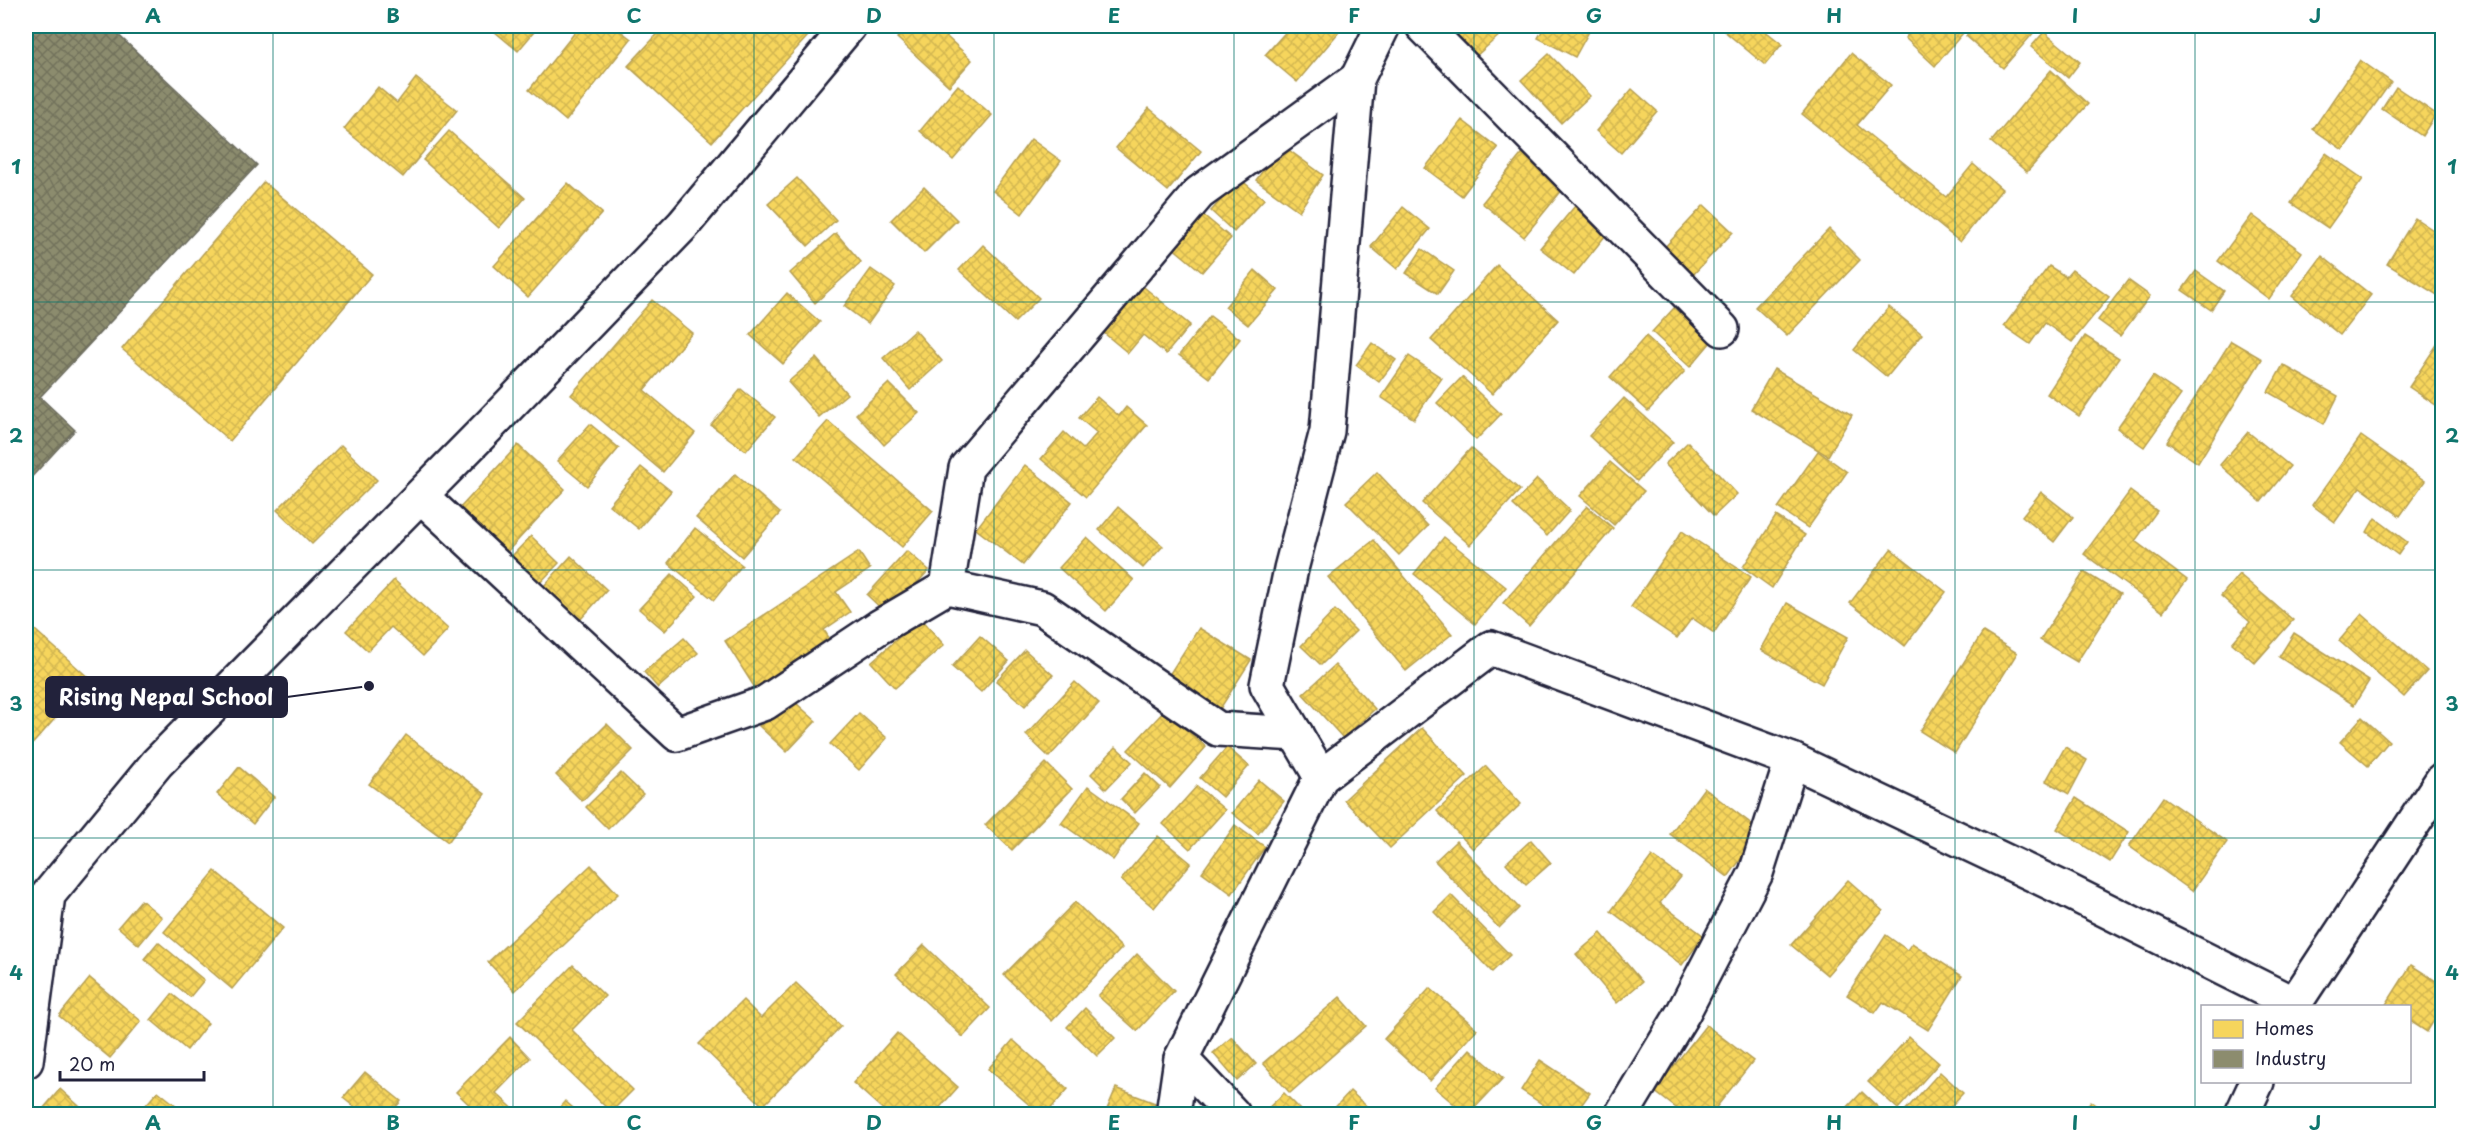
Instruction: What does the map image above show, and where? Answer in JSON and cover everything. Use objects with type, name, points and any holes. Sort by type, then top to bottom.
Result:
[{"type":"street","points":[[26,1061],[48,895],[157,763],[421,496],[683,225],[849,26]]},
{"type":"street","points":[[1321,777],[1267,685],[1291,569],[1327,431],[1357,79],[1383,26]]},
{"type":"street","points":[[1423,26],[1722,329]]},
{"type":"street","points":[[947,587],[966,468],[1199,193],[1357,79]]},
{"type":"street","points":[[421,496],[677,734],[765,704],[879,627],[947,587],[1042,608],[1218,729],[1296,734]]},
{"type":"street","points":[[1173,1114],[1181,1059],[1321,777],[1491,648],[1792,760],[2064,889],[2293,1005],[2442,780]]},
{"type":"street","points":[[1622,1114],[1683,1013],[1756,873],[1792,760]]},
{"type":"street","points":[[1181,1059],[1233,1114]]},
{"type":"street","points":[[2242,1114],[2257,1083]]},
{"type":"building: Homes","points":[[488,26],[539,26],[518,51]]},
{"type":"building: Homes","points":[[580,26],[614,26],[631,39],[566,121],[529,90]]},
{"type":"building: Homes","points":[[665,26],[817,26],[712,142],[628,66]]},
{"type":"building: Homes","points":[[909,26],[935,26],[972,60],[949,86],[897,38]]},
{"type":"building: Homes","points":[[1291,26],[1344,26],[1297,82],[1265,55]]},
{"type":"building: Homes","points":[[1462,26],[1509,27],[1476,56],[1454,32]]},
{"type":"building: Homes","points":[[1545,26],[1592,26],[1575,57],[1538,38]]},
{"type":"building: Homes","points":[[1727,26],[1759,26],[1782,44],[1765,65],[1723,30]]},
{"type":"building: Homes","points":[[1915,26],[1969,26],[1935,66],[1905,38]]},
{"type":"building: Homes","points":[[1976,26],[2030,26],[2036,30],[2003,68],[1966,36]]},
{"type":"building: Homes","points":[[2044,32],[2080,62],[2068,78],[2031,47]]},
{"type":"building: Homes","points":[[1851,53],[1891,85],[1857,125],[1946,197],[1973,164],[2002,189],[1960,242],[1802,114]]},
{"type":"building: Homes","points":[[1549,54],[1590,96],[1561,123],[1521,80]]},
{"type":"building: Homes","points":[[2360,60],[2391,82],[2343,150],[2313,129]]},
{"type":"building: Homes","points":[[2051,70],[2088,104],[2027,172],[1991,142]]},
{"type":"building: Homes","points":[[416,78],[457,110],[403,177],[344,129],[378,87],[397,103]]},
{"type":"building: Homes","points":[[958,85],[992,115],[953,160],[920,131]]},
{"type":"building: Homes","points":[[2396,87],[2436,114],[2422,136],[2382,109]]},
{"type":"building: Homes","points":[[1632,89],[1657,111],[1621,153],[1596,131]]},
{"type":"building: Homes","points":[[1149,108],[1201,151],[1168,191],[1116,148]]},
{"type":"building: Homes","points":[[1462,120],[1498,148],[1462,196],[1425,168]]},
{"type":"building: Homes","points":[[449,131],[525,198],[499,228],[423,160]]},
{"type":"building: Homes","points":[[1031,139],[1061,161],[1022,214],[993,191]]},
{"type":"building: Homes","points":[[1282,145],[1323,175],[1299,211],[1256,180]]},
{"type":"building: Homes","points":[[1525,150],[1567,184],[1524,237],[1482,203]]},
{"type":"building: Homes","points":[[2326,153],[2363,179],[2328,228],[2291,203]]},
{"type":"building: Homes","points":[[797,178],[836,220],[808,246],[768,204]]},
{"type":"building: Homes","points":[[1240,179],[1264,199],[1234,232],[1211,211]]},
{"type":"building: Homes","points":[[264,182],[372,274],[230,441],[122,349]]},
{"type":"building: Homes","points":[[568,183],[602,213],[528,297],[494,266]]},
{"type":"building: Homes","points":[[924,187],[957,220],[924,253],[891,220]]},
{"type":"building: Homes","points":[[1580,200],[1613,226],[1574,275],[1540,248]]},
{"type":"building: Homes","points":[[1704,205],[1733,232],[1692,276],[1663,249]]},
{"type":"building: Homes","points":[[1403,207],[1430,229],[1397,269],[1371,247]]},
{"type":"building: Homes","points":[[1201,213],[1231,238],[1202,272],[1172,247]]},
{"type":"building: Homes","points":[[2252,215],[2302,252],[2269,299],[2218,261]]},
{"type":"building: Homes","points":[[2415,218],[2442,236],[2442,298],[2387,264]]},
{"type":"building: Homes","points":[[1829,229],[1860,260],[1787,336],[1755,307]]},
{"type":"building: Homes","points":[[836,233],[861,262],[815,303],[790,273]]},
{"type":"building: Homes","points":[[983,245],[1039,298],[1015,322],[959,270]]},
{"type":"building: Homes","points":[[1422,249],[1454,271],[1438,294],[1406,273]]},
{"type":"building: Homes","points":[[2322,256],[2371,295],[2340,335],[2292,296]]},
{"type":"building: Homes","points":[[1497,265],[1558,320],[1492,394],[1431,340]]},
{"type":"building: Homes","points":[[2049,266],[2066,277],[2072,270],[2109,297],[2072,342],[2045,323],[2030,344],[2004,326]]},
{"type":"building: Homes","points":[[871,269],[895,286],[868,324],[844,306]]},
{"type":"building: Homes","points":[[1255,270],[1278,290],[1248,325],[1225,307]]},
{"type":"building: Homes","points":[[2196,271],[2224,291],[2211,310],[2182,290]]},
{"type":"building: Homes","points":[[2128,280],[2150,296],[2120,336],[2098,320]]},
{"type":"building: Homes","points":[[1139,283],[1190,325],[1166,354],[1143,335],[1128,353],[1099,329]]},
{"type":"building: Homes","points":[[787,293],[820,322],[783,364],[750,335]]},
{"type":"building: Homes","points":[[652,300],[692,333],[644,390],[695,433],[663,472],[571,395]]},
{"type":"building: Homes","points":[[1889,307],[1922,334],[1887,377],[1854,350]]},
{"type":"building: Homes","points":[[1674,308],[1711,342],[1690,367],[1652,332]]},
{"type":"building: Homes","points":[[1210,316],[1240,339],[1209,378],[1179,355]]},
{"type":"building: Homes","points":[[915,330],[942,361],[910,390],[883,358]]},
{"type":"building: Homes","points":[[1646,336],[1685,371],[1648,411],[1610,377]]},
{"type":"building: Homes","points":[[2085,336],[2119,358],[2079,416],[2047,394]]},
{"type":"building: Homes","points":[[2442,337],[2442,409],[2409,387]]},
{"type":"building: Homes","points":[[2231,341],[2262,359],[2198,463],[2167,442]]},
{"type":"building: Homes","points":[[1372,343],[1396,360],[1379,382],[1356,365]]},
{"type":"building: Homes","points":[[1409,356],[1442,378],[1414,419],[1381,397]]},
{"type":"building: Homes","points":[[816,358],[847,394],[819,417],[788,382]]},
{"type":"building: Homes","points":[[2283,365],[2338,396],[2324,424],[2268,392]]},
{"type":"building: Homes","points":[[1774,369],[1852,415],[1828,456],[1751,409]]},
{"type":"building: Homes","points":[[2153,376],[2181,395],[2144,447],[2117,428]]},
{"type":"building: Homes","points":[[1462,377],[1501,414],[1476,440],[1437,403]]},
{"type":"building: Homes","points":[[889,383],[919,413],[884,445],[856,414]]},
{"type":"building: Homes","points":[[741,389],[775,417],[746,451],[711,425]]},
{"type":"building: Homes","points":[[1097,397],[1119,416],[1126,407],[1147,425],[1086,497],[1041,459],[1064,432],[1083,449],[1097,433],[1079,418]]},
{"type":"building: Homes","points":[[1624,398],[1673,442],[1637,481],[1589,436]]},
{"type":"building: Homes","points":[[828,421],[933,511],[902,547],[796,457]]},
{"type":"building: Homes","points":[[590,424],[619,448],[587,486],[557,461]]},
{"type":"building: Homes","points":[[2248,432],[2290,466],[2261,502],[2220,465]]},
{"type":"building: Homes","points":[[2361,436],[2425,481],[2400,516],[2360,487],[2335,522],[2312,505]]},
{"type":"building: Homes","points":[[1688,442],[1737,494],[1714,516],[1665,464]]},
{"type":"building: Homes","points":[[341,445],[377,480],[312,544],[277,510]]},
{"type":"building: Homes","points":[[518,445],[565,489],[507,552],[459,509]]},
{"type":"building: Homes","points":[[1471,448],[1520,490],[1470,545],[1422,503]]},
{"type":"building: Homes","points":[[1818,451],[1847,472],[1808,528],[1778,508]]},
{"type":"building: Homes","points":[[1610,462],[1644,491],[1614,525],[1580,496]]},
{"type":"building: Homes","points":[[1025,465],[1072,502],[1023,565],[976,529]]},
{"type":"building: Homes","points":[[641,467],[671,491],[639,529],[609,505]]},
{"type":"building: Homes","points":[[1377,472],[1428,526],[1399,555],[1346,502]]},
{"type":"building: Homes","points":[[735,474],[780,513],[742,557],[696,518]]},
{"type":"building: Homes","points":[[1537,479],[1570,510],[1547,536],[1513,505]]},
{"type":"building: Homes","points":[[2130,491],[2157,511],[2135,541],[2187,580],[2163,612],[2084,554]]},
{"type":"building: Homes","points":[[2041,492],[2073,517],[2054,542],[2022,516]]},
{"type":"building: Homes","points":[[1587,506],[1613,528],[1529,626],[1503,603]]},
{"type":"building: Homes","points":[[1118,507],[1163,546],[1143,568],[1099,530]]},
{"type":"building: Homes","points":[[1776,516],[1805,535],[1772,588],[1743,567]]},
{"type":"building: Homes","points":[[2375,518],[2407,542],[2398,555],[2367,532]]},
{"type":"building: Homes","points":[[695,528],[742,565],[714,600],[668,563]]},
{"type":"building: Homes","points":[[1682,531],[1751,577],[1714,633],[1692,618],[1677,638],[1631,607]]},
{"type":"building: Homes","points":[[531,536],[559,563],[536,587],[508,560]]},
{"type":"building: Homes","points":[[1087,537],[1134,580],[1106,611],[1059,568]]},
{"type":"building: Homes","points":[[1444,537],[1506,587],[1475,624],[1414,574]]},
{"type":"building: Homes","points":[[1374,540],[1452,634],[1406,671],[1328,577]]},
{"type":"building: Homes","points":[[1891,549],[1946,592],[1905,646],[1850,603]]},
{"type":"building: Homes","points":[[907,551],[929,570],[888,615],[867,595]]},
{"type":"building: Homes","points":[[859,552],[870,569],[836,592],[850,612],[824,630],[835,647],[760,696],[725,641]]},
{"type":"building: Homes","points":[[571,556],[607,590],[580,620],[543,587]]},
{"type":"building: Homes","points":[[2084,572],[2120,594],[2077,662],[2040,640]]},
{"type":"building: Homes","points":[[672,574],[697,596],[665,631],[639,609]]},
{"type":"building: Homes","points":[[2239,574],[2293,620],[2255,663],[2232,643],[2250,622],[2221,596]]},
{"type":"building: Homes","points":[[394,580],[448,629],[423,656],[391,627],[368,651],[346,631]]},
{"type":"building: Homes","points":[[1787,603],[1848,637],[1822,684],[1761,650]]},
{"type":"building: Homes","points":[[1335,610],[1356,631],[1321,665],[1301,646]]},
{"type":"building: Homes","points":[[2362,614],[2427,671],[2404,697],[2339,641]]},
{"type":"building: Homes","points":[[921,618],[944,645],[895,688],[871,662]]},
{"type":"building: Homes","points":[[26,622],[90,679],[28,749],[26,746]]},
{"type":"building: Homes","points":[[1199,628],[1251,660],[1218,712],[1167,678]]},
{"type":"building: Homes","points":[[1983,632],[2017,653],[1955,753],[1920,731]]},
{"type":"building: Homes","points":[[2294,633],[2369,681],[2354,705],[2279,657]]},
{"type":"building: Homes","points":[[980,636],[1009,661],[981,692],[952,667]]},
{"type":"building: Homes","points":[[684,638],[698,653],[658,688],[644,672]]},
{"type":"building: Homes","points":[[1025,650],[1053,675],[1025,706],[996,681]]},
{"type":"building: Homes","points":[[1335,665],[1375,709],[1343,738],[1303,694]]},
{"type":"building: Homes","points":[[1075,682],[1099,703],[1049,757],[1026,735]]},
{"type":"building: Homes","points":[[787,695],[816,721],[787,752],[759,726]]},
{"type":"building: Homes","points":[[1165,710],[1206,747],[1170,788],[1128,750]]},
{"type":"building: Homes","points":[[859,713],[887,738],[859,770],[830,744]]},
{"type":"building: Homes","points":[[2362,717],[2389,741],[2368,766],[2340,742]]},
{"type":"building: Homes","points":[[607,724],[633,750],[582,801],[556,775]]},
{"type":"building: Homes","points":[[1422,728],[1467,776],[1390,848],[1344,800]]},
{"type":"building: Homes","points":[[406,735],[485,794],[448,842],[369,784]]},
{"type":"building: Homes","points":[[1116,747],[1132,762],[1106,789],[1091,774]]},
{"type":"building: Homes","points":[[1227,747],[1249,766],[1222,797],[1200,778]]},
{"type":"building: Homes","points":[[2065,747],[2087,760],[2069,794],[2046,781]]},
{"type":"building: Homes","points":[[1046,763],[1072,789],[1012,850],[985,825]]},
{"type":"building: Homes","points":[[1486,766],[1521,804],[1473,849],[1437,811]]},
{"type":"building: Homes","points":[[239,767],[274,797],[253,824],[217,794]]},
{"type":"building: Homes","points":[[621,773],[643,794],[608,829],[586,807]]},
{"type":"building: Homes","points":[[1145,773],[1160,787],[1135,813],[1121,799]]},
{"type":"building: Homes","points":[[1259,780],[1284,801],[1258,834],[1232,813]]},
{"type":"building: Homes","points":[[1088,786],[1139,823],[1113,860],[1061,823]]},
{"type":"building: Homes","points":[[1197,786],[1225,810],[1190,849],[1163,824]]},
{"type":"building: Homes","points":[[1704,788],[1761,831],[1728,877],[1670,834]]},
{"type":"building: Homes","points":[[2163,797],[2227,842],[2192,891],[2129,846]]},
{"type":"building: Homes","points":[[2076,798],[2129,832],[2110,862],[2057,829]]},
{"type":"building: Homes","points":[[1235,825],[1265,847],[1232,894],[1202,872]]},
{"type":"building: Homes","points":[[1158,836],[1191,863],[1154,908],[1121,880]]},
{"type":"building: Homes","points":[[1531,840],[1551,863],[1526,885],[1506,863]]},
{"type":"building: Homes","points":[[1456,841],[1519,908],[1499,928],[1435,861]]},
{"type":"building: Homes","points":[[1652,856],[1681,877],[1660,903],[1704,936],[1682,965],[1611,911]]},
{"type":"building: Homes","points":[[591,865],[618,894],[515,991],[488,962]]},
{"type":"building: Homes","points":[[215,871],[283,928],[232,989],[164,932]]},
{"type":"building: Homes","points":[[1848,880],[1883,911],[1827,975],[1791,945]]},
{"type":"building: Homes","points":[[1451,895],[1510,955],[1492,972],[1434,912]]},
{"type":"building: Homes","points":[[141,900],[162,917],[139,945],[118,927]]},
{"type":"building: Homes","points":[[1075,902],[1122,948],[1052,1021],[1004,975]]},
{"type":"building: Homes","points":[[1601,933],[1642,982],[1617,1003],[1576,954]]},
{"type":"building: Homes","points":[[1886,935],[1907,950],[1912,943],[1962,976],[1928,1030],[1883,1002],[1875,1013],[1847,995]]},
{"type":"building: Homes","points":[[158,942],[204,980],[190,997],[144,959]]},
{"type":"building: Homes","points":[[924,945],[990,1008],[963,1037],[896,974]]},
{"type":"building: Homes","points":[[1137,954],[1174,991],[1137,1031],[1098,996]]},
{"type":"building: Homes","points":[[573,965],[605,996],[572,1030],[633,1090],[611,1112],[517,1022]]},
{"type":"building: Homes","points":[[2411,965],[2442,985],[2442,1007],[2427,1032],[2411,1022],[2411,1005],[2386,1005]]},
{"type":"building: Homes","points":[[90,978],[141,1021],[110,1058],[59,1016]]},
{"type":"building: Homes","points":[[796,983],[841,1026],[763,1106],[699,1044],[743,1000],[761,1018]]},
{"type":"building: Homes","points":[[1430,988],[1477,1029],[1430,1081],[1384,1039]]},
{"type":"building: Homes","points":[[172,994],[208,1023],[187,1050],[151,1020]]},
{"type":"building: Homes","points":[[1340,997],[1366,1026],[1290,1093],[1263,1063]]},
{"type":"building: Homes","points":[[1085,1008],[1115,1038],[1097,1056],[1067,1027]]},
{"type":"building: Homes","points":[[1706,1025],[1753,1061],[1711,1114],[1684,1114],[1654,1091]]},
{"type":"building: Homes","points":[[897,1033],[958,1087],[934,1114],[888,1114],[853,1083]]},
{"type":"building: Homes","points":[[510,1037],[530,1058],[496,1093],[519,1114],[479,1114],[456,1092]]},
{"type":"building: Homes","points":[[1232,1037],[1256,1064],[1237,1081],[1213,1053]]},
{"type":"building: Homes","points":[[1909,1037],[1939,1063],[1898,1109],[1868,1082]]},
{"type":"building: Homes","points":[[1013,1040],[1068,1089],[1046,1114],[1040,1114],[988,1069]]},
{"type":"building: Homes","points":[[1470,1049],[1503,1078],[1469,1114],[1466,1114],[1435,1088]]},
{"type":"building: Homes","points":[[1540,1060],[1590,1093],[1575,1114],[1557,1114],[1521,1090]]},
{"type":"building: Homes","points":[[365,1072],[401,1101],[390,1114],[363,1114],[343,1098]]},
{"type":"building: Homes","points":[[1940,1072],[1963,1093],[1944,1114],[1902,1114]]},
{"type":"building: Homes","points":[[1116,1088],[1155,1103],[1151,1114],[1105,1114]]},
{"type":"building: Homes","points":[[60,1089],[88,1114],[49,1114],[43,1109]]},
{"type":"building: Homes","points":[[158,1091],[187,1114],[138,1114]]},
{"type":"building: Homes","points":[[1350,1091],[1375,1114],[1329,1114]]},
{"type":"building: Homes","points":[[1862,1092],[1883,1112],[1880,1114],[1841,1114]]},
{"type":"building: Homes","points":[[1284,1093],[1305,1114],[1266,1114],[1264,1112]]},
{"type":"building: Homes","points":[[565,1101],[580,1114],[554,1114]]},
{"type":"building: Homes","points":[[2091,1101],[2108,1114],[2080,1114]]},
{"type":"building: Industry","points":[[26,26],[109,26],[257,165],[40,397],[75,430],[26,483]]},
{"type":"place","name":"Rising Nepal School","points":[[369,686]]}]
